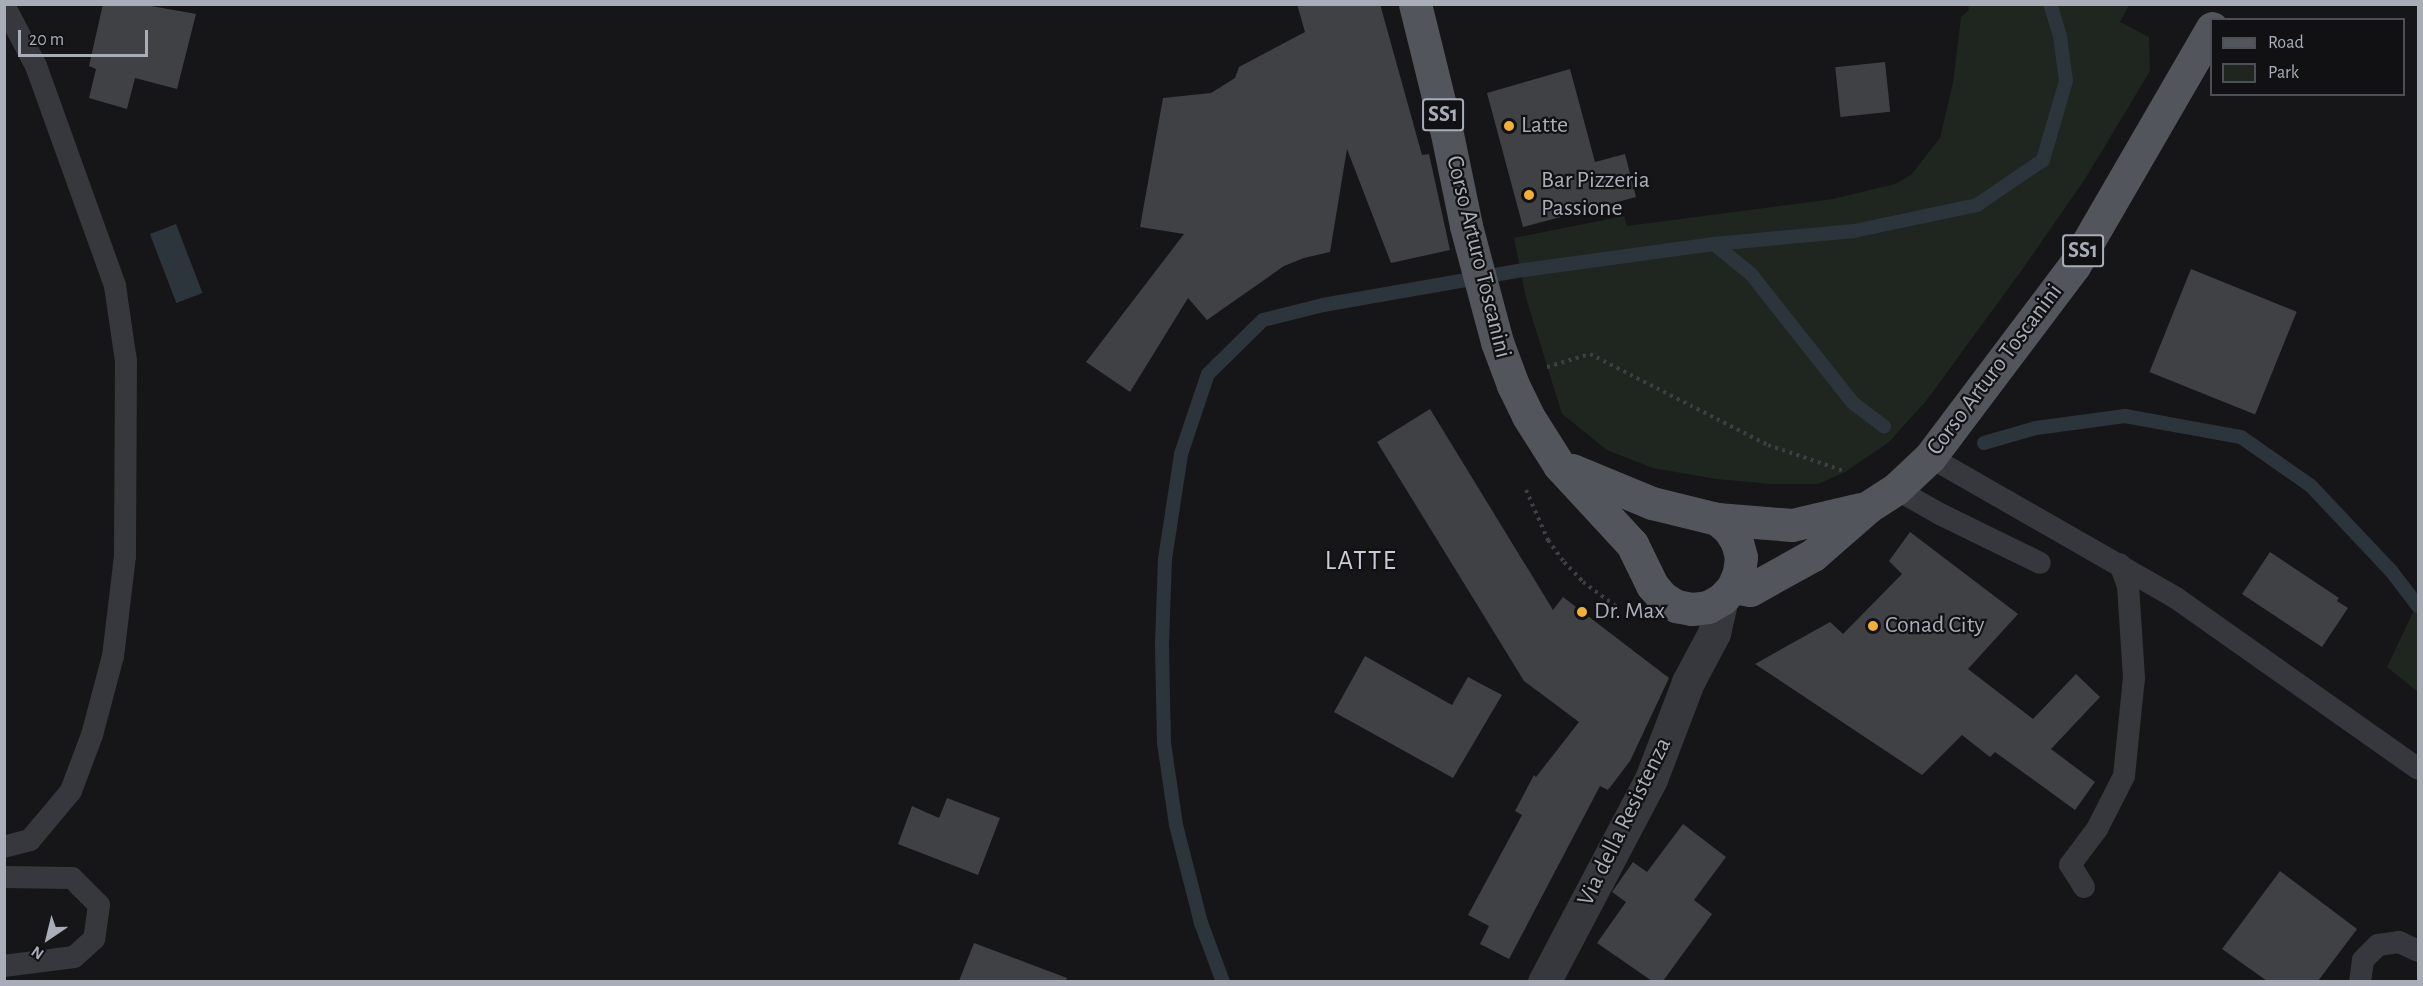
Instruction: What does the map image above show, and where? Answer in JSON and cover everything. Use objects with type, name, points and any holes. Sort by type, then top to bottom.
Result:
[{"type":"main road","name":"Corso Arturo Toscanini","points":[[1415,4],[1446,129],[1466,226],[1497,342],[1513,385],[1528,416],[1559,465],[1632,544],[1664,595],[1692,609],[1708,607],[1728,593],[1750,590],[1813,555],[1868,507],[1896,489],[1930,457],[2074,266],[2210,30]]},
{"type":"main road","points":[[2218,18],[2227,4]]},
{"type":"main road","name":"Corso Arturo Toscanini","points":[[1559,465],[1652,503],[1702,516],[1792,525],[1868,507]]},
{"type":"main road","points":[[1664,595],[1646,570],[1645,555],[1650,539],[1659,527],[1672,518],[1702,516],[1728,529],[1737,542],[1741,557],[1739,573],[1728,593]]},
{"type":"street","name":"Via della Resistenza","points":[[1544,981],[1651,779],[1699,660],[1714,633],[1728,593]]},
{"type":"street","points":[[1664,595],[1690,628],[1699,660]]},
{"type":"lane","points":[[4,847],[30,840],[71,790],[92,735],[113,656],[125,556],[126,361],[115,286],[36,66],[5,5]]},
{"type":"lane","points":[[1930,457],[2120,564],[2213,623],[2418,769]]},
{"type":"lane","points":[[1896,489],[1940,514],[2040,563]]},
{"type":"lane","points":[[2084,887],[2070,864],[2097,829],[2124,776],[2134,678],[2128,586],[2120,564]]},
{"type":"lane","points":[[4,877],[72,878],[99,905],[94,939],[74,957],[4,966]]},
{"type":"lane","points":[[2360,981],[2363,960],[2378,945],[2399,942],[2418,951]]},
{"type":"path","points":[[1537,370],[1590,354],[1768,445],[1896,489]]},
{"type":"path","points":[[1528,493],[1548,540],[1564,562],[1583,582],[1625,613]]},
{"type":"green space","points":[[1968,5],[2129,5],[2120,22],[2149,37],[2150,71],[2085,179],[2024,267],[1926,401],[1889,442],[1845,472],[1818,484],[1772,484],[1716,479],[1653,468],[1607,450],[1562,414],[1526,298],[1514,238],[1624,216],[1627,226],[1833,199],[1895,184],[1911,175],[1940,138],[1953,83],[1961,17],[1969,10]]},
{"type":"green space","points":[[2418,602],[2418,692],[2387,667]]},
{"type":"shaded area","points":[[176,224],[203,293],[176,303],[150,234]]},
{"type":"building","points":[[103,4],[140,4],[196,14],[177,89],[135,78],[127,109],[89,98],[96,69],[89,66]]},
{"type":"building","points":[[1297,4],[1380,4],[1422,155],[1429,154],[1450,250],[1391,263],[1347,149],[1330,252],[1304,258],[1284,266],[1207,320],[1188,298],[1130,392],[1086,362],[1184,234],[1140,227],[1163,98],[1211,93],[1235,78],[1239,67],[1305,32]]},
{"type":"building","points":[[1885,62],[1890,112],[1841,117],[1835,67]]},
{"type":"building","points":[[1570,69],[1595,162],[1625,154],[1636,197],[1523,227],[1487,93]]},
{"type":"building","points":[[2191,269],[2297,312],[2255,415],[2149,372]]},
{"type":"building","points":[[1430,409],[1553,610],[1563,597],[1669,678],[1630,761],[1608,790],[1600,786],[1509,959],[1480,944],[1489,926],[1468,915],[1522,815],[1515,811],[1534,775],[1536,777],[1579,722],[1524,681],[1377,442]]},
{"type":"building","points":[[1910,532],[2018,614],[1968,669],[2033,719],[2076,674],[2100,697],[2051,749],[2095,782],[2075,810],[1995,752],[1990,757],[1962,735],[1922,775],[1755,664],[1830,622],[1843,634],[1902,574],[1889,561]]},
{"type":"building","points":[[2270,552],[2339,598],[2337,601],[2348,608],[2322,647],[2242,594]]},
{"type":"building","points":[[1365,656],[1452,705],[1468,677],[1502,695],[1453,778],[1334,712]]},
{"type":"building","points":[[947,798],[1000,818],[978,875],[898,844],[912,806],[939,818]]},
{"type":"building","points":[[1683,824],[1726,857],[1694,900],[1712,914],[1663,981],[1652,981],[1597,943],[1626,902],[1612,892],[1633,862],[1647,872]]},
{"type":"building","points":[[2280,871],[2357,929],[2318,981],[2267,981],[2222,949]]},
{"type":"building","points":[[974,943],[1067,978],[1066,981],[959,981]]},
{"type":"waterway","points":[[1223,982],[1201,923],[1176,825],[1164,743],[1162,644],[1165,559],[1181,454],[1208,374],[1263,320],[1323,305],[1524,270],[1714,244],[1854,231],[1977,205],[2043,160],[2066,81],[2060,36],[2050,4]]},
{"type":"waterway","points":[[1714,244],[1751,274],[1853,403],[1884,426]]},
{"type":"waterway","points":[[1984,443],[2036,428],[2125,416],[2241,437],[2311,486],[2392,572],[2418,606]]},
{"type":"place","name":"Latte","points":[[1509,126]]},
{"type":"place","name":"Bar Pizzeria Passione","points":[[1529,195]]},
{"type":"place","name":"Dr. Max","points":[[1582,612]]},
{"type":"place","name":"Conad City","points":[[1873,626]]},
{"type":"district","name":"LATTE","points":[[1361,561]]}]
